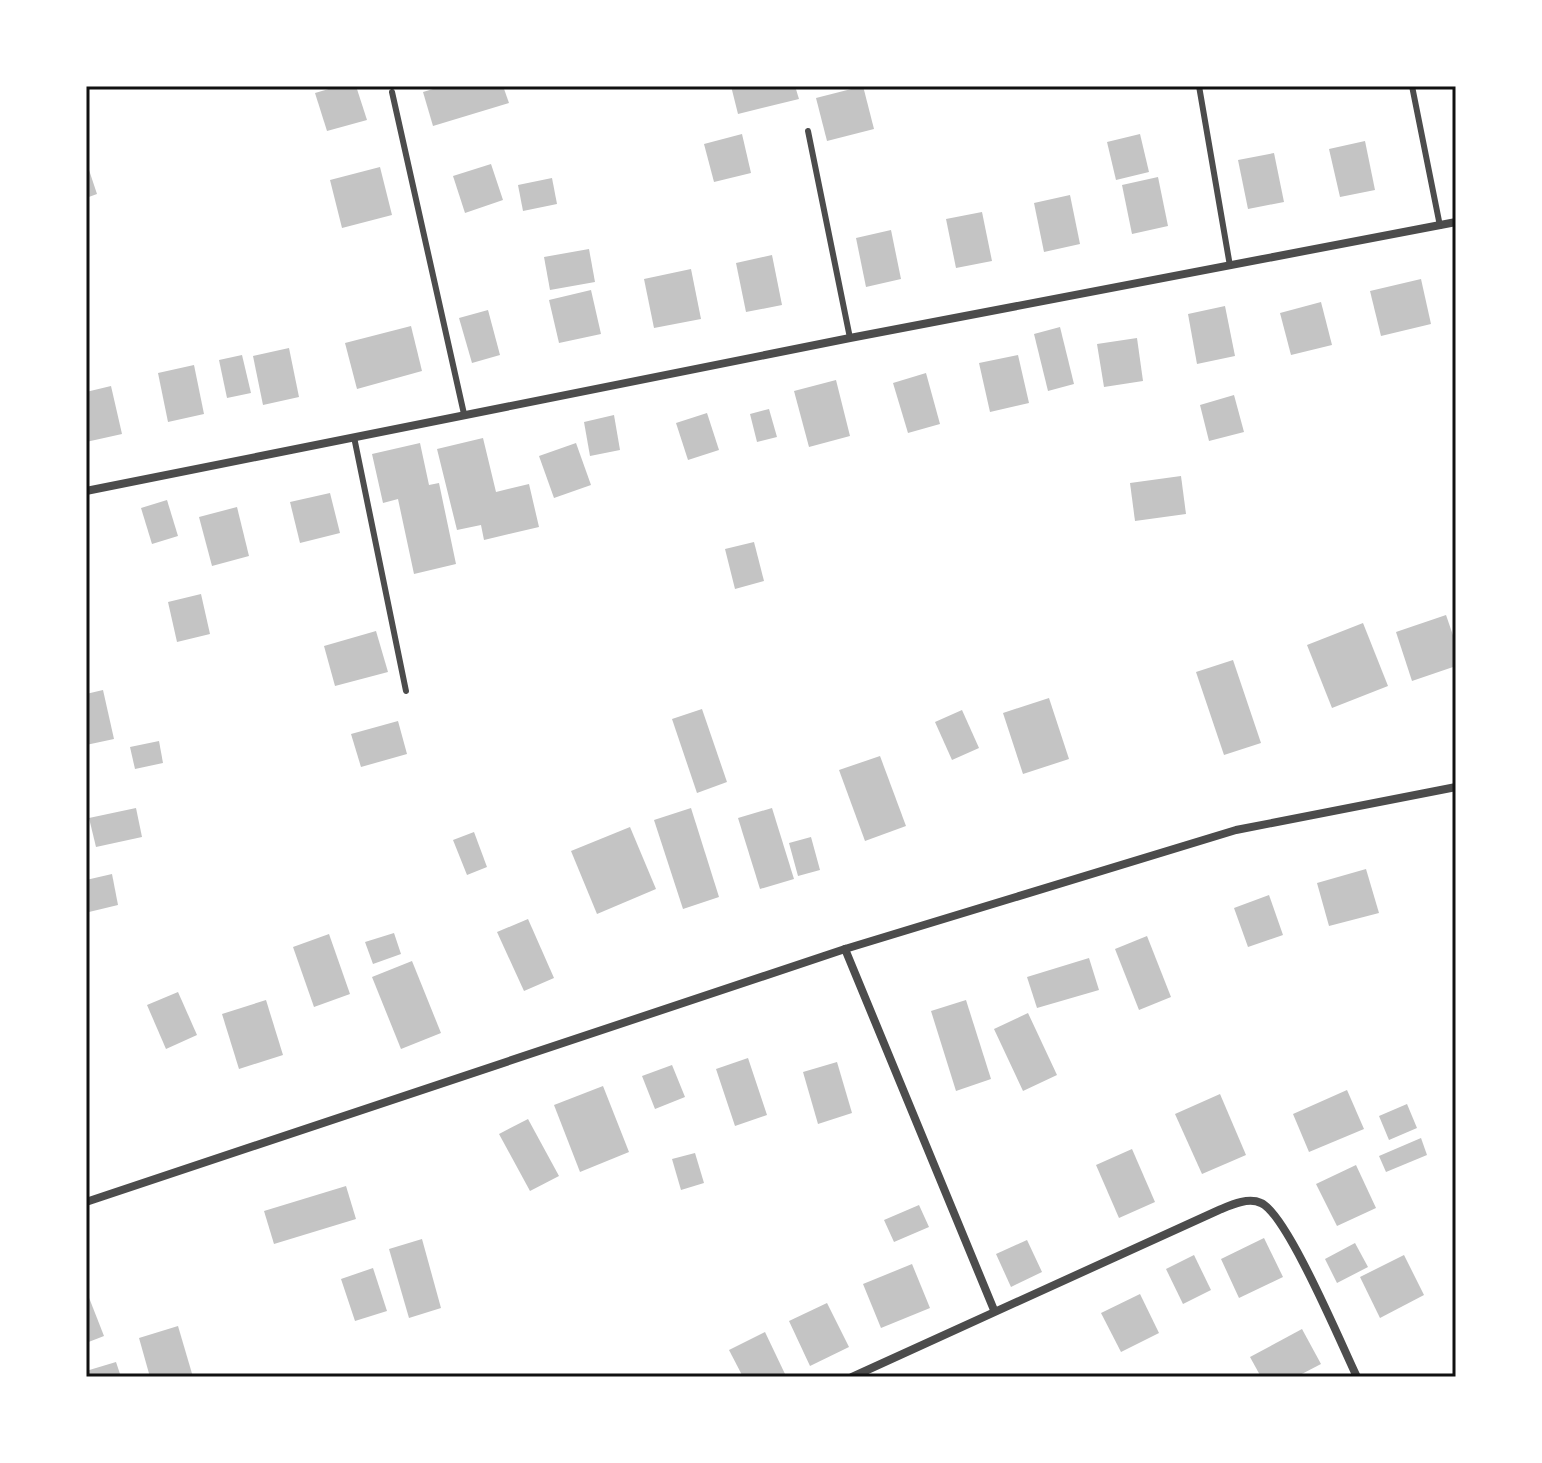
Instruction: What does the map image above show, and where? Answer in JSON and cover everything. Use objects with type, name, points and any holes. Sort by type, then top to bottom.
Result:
[{"type":"street","points":[[86,491],[850,338],[1456,222]]},
{"type":"street","points":[[86,1202],[845,949],[1236,830],[1456,787]]},
{"type":"street","points":[[845,949],[994,1310]]},
{"type":"street","points":[[852,1377],[1229,1206],[1260,1202],[1276,1215],[1290,1239],[1357,1377]]},
{"type":"lane","points":[[1199,86],[1230,266]]},
{"type":"lane","points":[[1412,86],[1440,226]]},
{"type":"lane","points":[[392,92],[464,414]]},
{"type":"lane","points":[[808,131],[850,338]]},
{"type":"lane","points":[[354,437],[406,691]]},
{"type":"building","points":[[339,86],[356,86],[367,120],[327,131],[315,93]]},
{"type":"building","points":[[443,86],[503,86],[509,103],[433,126],[423,92]]},
{"type":"building","points":[[731,86],[795,86],[799,99],[738,114]]},
{"type":"building","points":[[863,86],[874,129],[827,141],[816,98]]},
{"type":"building","points":[[742,134],[751,173],[714,182],[704,144]]},
{"type":"building","points":[[1140,134],[1149,172],[1116,180],[1107,142]]},
{"type":"building","points":[[1365,141],[1375,190],[1340,197],[1329,149]]},
{"type":"building","points":[[1274,153],[1284,202],[1248,209],[1238,160]]},
{"type":"building","points":[[86,161],[97,194],[86,198]]},
{"type":"building","points":[[491,164],[503,200],[465,213],[453,176]]},
{"type":"building","points":[[380,167],[392,215],[342,228],[330,180]]},
{"type":"building","points":[[1158,177],[1168,226],[1132,234],[1122,185]]},
{"type":"building","points":[[552,178],[557,204],[523,211],[518,185]]},
{"type":"building","points":[[1070,195],[1080,244],[1044,252],[1034,203]]},
{"type":"building","points":[[982,212],[992,261],[956,268],[946,219]]},
{"type":"building","points":[[891,230],[901,279],[866,287],[856,238]]},
{"type":"building","points":[[589,249],[595,282],[550,290],[544,257]]},
{"type":"building","points":[[772,255],[782,305],[746,312],[736,263]]},
{"type":"building","points":[[691,269],[701,319],[654,328],[644,279]]},
{"type":"building","points":[[1421,279],[1431,324],[1381,336],[1370,291]]},
{"type":"building","points":[[591,290],[601,334],[559,343],[549,300]]},
{"type":"building","points":[[1321,302],[1332,345],[1291,355],[1280,313]]},
{"type":"building","points":[[1225,306],[1235,356],[1197,364],[1188,314]]},
{"type":"building","points":[[488,310],[500,355],[472,363],[459,318]]},
{"type":"building","points":[[411,326],[422,371],[357,389],[345,343]]},
{"type":"building","points":[[1060,327],[1074,384],[1048,391],[1034,334]]},
{"type":"building","points":[[1137,338],[1143,381],[1104,387],[1097,344]]},
{"type":"building","points":[[289,348],[299,397],[263,405],[253,356]]},
{"type":"building","points":[[242,355],[251,393],[227,398],[219,360]]},
{"type":"building","points":[[1018,355],[1029,403],[990,412],[979,363]]},
{"type":"building","points":[[194,365],[204,414],[168,422],[158,373]]},
{"type":"building","points":[[926,373],[940,424],[908,433],[893,383]]},
{"type":"building","points":[[836,380],[850,436],[809,447],[794,391]]},
{"type":"building","points":[[111,386],[122,434],[86,442],[86,392]]},
{"type":"building","points":[[1234,395],[1244,432],[1209,441],[1200,405]]},
{"type":"building","points":[[769,409],[777,437],[757,442],[750,414]]},
{"type":"building","points":[[707,413],[719,450],[688,460],[676,423]]},
{"type":"building","points":[[614,415],[620,450],[590,456],[584,422]]},
{"type":"building","points":[[483,438],[496,492],[529,484],[539,527],[484,540],[481,525],[457,530],[437,449]]},
{"type":"building","points":[[420,443],[429,485],[439,483],[456,564],[414,574],[398,499],[383,503],[372,454]]},
{"type":"building","points":[[576,443],[591,485],[554,498],[539,456]]},
{"type":"building","points":[[1181,476],[1186,514],[1135,521],[1130,483]]},
{"type":"building","points":[[330,493],[340,533],[300,543],[290,502]]},
{"type":"building","points":[[167,500],[178,536],[152,544],[141,508]]},
{"type":"building","points":[[237,507],[249,556],[212,566],[199,517]]},
{"type":"building","points":[[754,542],[764,581],[735,589],[725,549]]},
{"type":"building","points":[[201,594],[210,634],[177,642],[168,602]]},
{"type":"building","points":[[1446,615],[1456,644],[1456,666],[1412,681],[1396,632]]},
{"type":"building","points":[[1363,623],[1388,686],[1332,708],[1307,645]]},
{"type":"building","points":[[376,631],[388,672],[335,686],[324,646]]},
{"type":"building","points":[[1233,660],[1261,743],[1224,755],[1196,672]]},
{"type":"building","points":[[103,690],[114,739],[86,745],[86,694]]},
{"type":"building","points":[[1049,698],[1069,759],[1023,774],[1003,713]]},
{"type":"building","points":[[702,709],[727,782],[697,793],[672,719]]},
{"type":"building","points":[[962,710],[979,748],[952,760],[935,722]]},
{"type":"building","points":[[398,721],[407,754],[361,767],[351,734]]},
{"type":"building","points":[[159,741],[163,763],[135,769],[130,747]]},
{"type":"building","points":[[880,756],[906,826],[865,841],[839,770]]},
{"type":"building","points":[[136,808],[142,837],[96,847],[89,818]]},
{"type":"building","points":[[691,808],[719,897],[683,909],[654,820]]},
{"type":"building","points":[[772,808],[794,879],[760,889],[738,818]]},
{"type":"building","points":[[630,827],[656,889],[597,914],[571,851]]},
{"type":"building","points":[[474,832],[487,867],[467,875],[453,840]]},
{"type":"building","points":[[811,837],[820,870],[798,876],[789,843]]},
{"type":"building","points":[[1366,869],[1379,913],[1329,926],[1317,883]]},
{"type":"building","points":[[112,874],[118,905],[89,912],[86,880]]},
{"type":"building","points":[[1269,895],[1283,935],[1248,947],[1234,908]]},
{"type":"building","points":[[528,919],[554,978],[524,991],[497,932]]},
{"type":"building","points":[[394,933],[401,954],[373,964],[365,942]]},
{"type":"building","points":[[329,934],[350,994],[314,1007],[293,947]]},
{"type":"building","points":[[1147,936],[1171,997],[1139,1010],[1115,949]]},
{"type":"building","points":[[1089,958],[1099,990],[1037,1008],[1027,977]]},
{"type":"building","points":[[412,961],[441,1033],[401,1049],[372,977]]},
{"type":"building","points":[[178,992],[197,1035],[166,1049],[147,1005]]},
{"type":"building","points":[[266,1000],[283,1055],[239,1069],[222,1014]]},
{"type":"building","points":[[966,1000],[991,1079],[956,1091],[931,1011]]},
{"type":"building","points":[[1028,1013],[1057,1075],[1023,1091],[994,1029]]},
{"type":"building","points":[[748,1058],[767,1115],[735,1126],[716,1069]]},
{"type":"building","points":[[837,1062],[852,1113],[818,1124],[803,1072]]},
{"type":"building","points":[[672,1065],[685,1097],[655,1109],[642,1076]]},
{"type":"building","points":[[603,1086],[629,1152],[580,1172],[554,1105]]},
{"type":"building","points":[[1347,1090],[1364,1129],[1309,1152],[1293,1114]]},
{"type":"building","points":[[1220,1094],[1246,1155],[1202,1174],[1175,1114]]},
{"type":"building","points":[[1407,1104],[1417,1128],[1389,1140],[1379,1116]]},
{"type":"building","points":[[528,1119],[559,1176],[530,1191],[499,1134]]},
{"type":"building","points":[[1421,1138],[1427,1155],[1386,1172],[1379,1156]]},
{"type":"building","points":[[1132,1149],[1155,1202],[1119,1218],[1096,1165]]},
{"type":"building","points":[[695,1153],[704,1183],[681,1190],[672,1159]]},
{"type":"building","points":[[1356,1165],[1376,1208],[1337,1226],[1316,1184]]},
{"type":"building","points":[[346,1186],[356,1219],[274,1244],[264,1211]]},
{"type":"building","points":[[919,1205],[929,1227],[894,1242],[884,1220]]},
{"type":"building","points":[[1264,1238],[1283,1277],[1239,1298],[1221,1259]]},
{"type":"building","points":[[422,1239],[441,1308],[409,1318],[389,1249]]},
{"type":"building","points":[[1027,1240],[1042,1272],[1011,1287],[996,1254]]},
{"type":"building","points":[[1355,1243],[1368,1267],[1337,1283],[1325,1259]]},
{"type":"building","points":[[1194,1255],[1211,1290],[1183,1304],[1166,1269]]},
{"type":"building","points":[[1404,1255],[1424,1295],[1380,1318],[1360,1277]]},
{"type":"building","points":[[912,1264],[930,1308],[881,1328],[863,1284]]},
{"type":"building","points":[[373,1268],[387,1311],[355,1321],[341,1279]]},
{"type":"building","points":[[86,1290],[104,1336],[86,1343]]},
{"type":"building","points":[[1140,1294],[1159,1333],[1121,1352],[1101,1313]]},
{"type":"building","points":[[827,1303],[849,1347],[810,1366],[789,1321]]},
{"type":"building","points":[[178,1326],[193,1377],[150,1377],[139,1338]]},
{"type":"building","points":[[1302,1329],[1321,1364],[1296,1377],[1261,1377],[1250,1357]]},
{"type":"building","points":[[765,1332],[785,1374],[778,1377],[743,1377],[729,1350]]},
{"type":"building","points":[[116,1362],[121,1377],[86,1377],[86,1371]]}]
